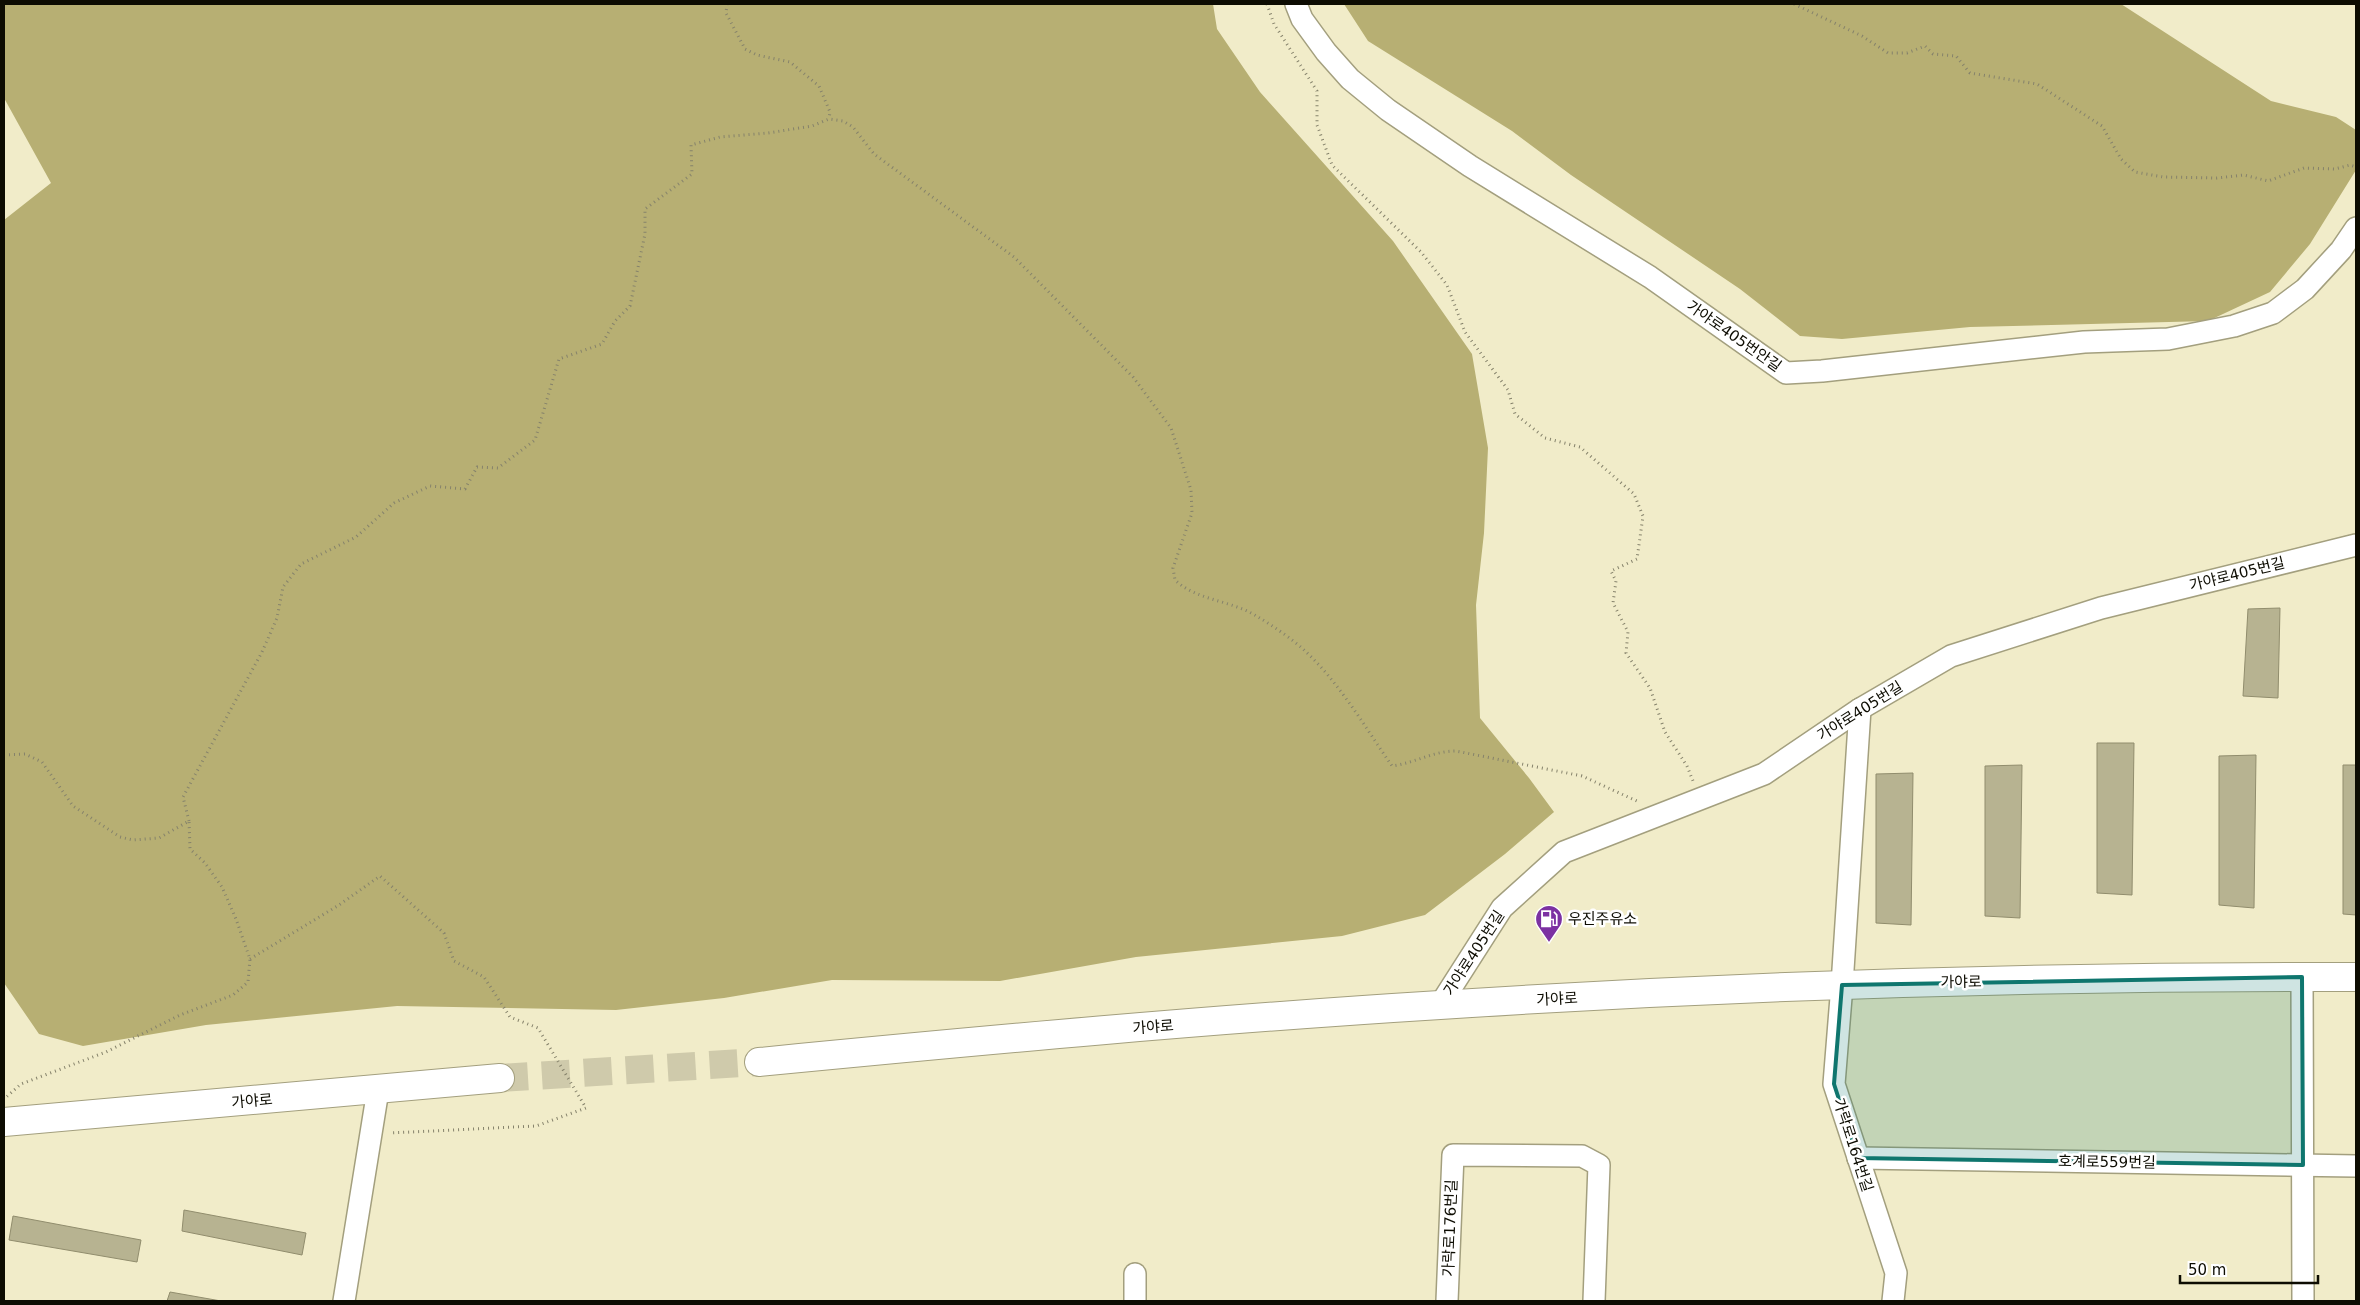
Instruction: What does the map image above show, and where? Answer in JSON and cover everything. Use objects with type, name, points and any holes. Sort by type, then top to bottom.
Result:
[{"type":"main road","name":"가야로","points":[[759,1062],[1029,1036],[1440,1005],[1842,984],[2356,977]]},
{"type":"main road","name":"가야로","points":[[4,1122],[500,1078]]},
{"type":"street","name":"가야로405번안길","points":[[1296,4],[1302,19],[1326,52],[1350,79],[1388,110],[1470,166],[1650,277],[1786,372],[1822,371],[2084,342],[2168,339],[2234,326],[2273,313],[2305,289],[2341,250],[2356,228]]},
{"type":"street","name":"가야로405번길","points":[[1440,1005],[1502,908],[1564,852],[1764,774],[1860,709],[1950,656],[2101,608],[2356,545]]},
{"type":"street","name":"가락로164번길","points":[[1860,709],[1834,1084],[1896,1273],[1893,1301]]},
{"type":"street","points":[[2302,977],[2303,1301]]},
{"type":"street","points":[[344,1301],[378,1090]]},
{"type":"street","name":"가락로176번길","points":[[1447,1301],[1453,1155],[1582,1156],[1599,1164],[1594,1301]]},
{"type":"street","name":"호계로559번길","points":[[1858,1158],[2356,1166]]},
{"type":"street","points":[[1135,1274],[1135,1301]]},
{"type":"path","points":[[727,4],[726,13],[744,49],[757,56],[790,62],[819,86],[830,112],[829,119]]},
{"type":"path","points":[[1267,4],[1274,24],[1317,91],[1317,125],[1332,164],[1420,252],[1447,285],[1465,332],[1508,390],[1515,414],[1544,438],[1580,447],[1634,494],[1643,516],[1637,560],[1611,571],[1616,581],[1613,603],[1628,632],[1626,653],[1650,688],[1665,732],[1687,766],[1700,799]]},
{"type":"path","points":[[1794,4],[1862,36],[1888,52],[1908,52],[1925,46],[1934,54],[1956,56],[1970,73],[2037,84],[2102,126],[2121,159],[2135,172],[2163,177],[2217,178],[2244,175],[2268,181],[2304,168],[2335,169],[2350,165],[2356,167]]},
{"type":"path","points":[[4,1100],[21,1084],[106,1052],[180,1015],[233,995],[248,982],[250,959],[236,919],[222,887],[205,863],[190,849],[190,821],[183,797],[262,652],[277,618],[283,587],[301,564],[356,537],[394,503],[430,486],[465,489],[477,467],[498,468],[535,440],[559,359],[602,344],[615,322],[630,306],[645,234],[645,209],[692,174],[691,145],[720,137],[768,133],[812,126],[829,119],[843,121],[853,127],[874,154],[1014,257],[1133,377],[1171,428],[1192,490],[1192,513],[1173,568],[1175,580],[1186,590],[1236,605],[1257,616],[1304,650],[1330,679],[1392,766],[1412,763],[1442,751],[1456,751],[1582,776],[1638,802],[1646,802]]},
{"type":"path","points":[[4,755],[25,754],[42,762],[73,806],[120,837],[133,840],[159,838],[190,821]]},
{"type":"path","points":[[250,959],[339,905],[380,876],[444,933],[454,961],[484,977],[510,1017],[538,1028],[586,1108],[536,1126],[371,1134]]},
{"type":"highlighted area","points":[[2302,977],[2303,1165],[1858,1158],[1834,1084],[1842,985]]},
{"type":"shaded area","points":[[4,4],[1213,4],[1217,29],[1260,92],[1393,241],[1472,354],[1488,448],[1484,533],[1476,605],[1480,718],[1554,812],[1505,854],[1425,915],[1342,936],[1136,957],[1000,981],[832,980],[724,998],[616,1010],[397,1006],[206,1025],[83,1046],[39,1034],[4,983],[4,220],[51,183],[4,98]]},
{"type":"shaded area","points":[[1344,4],[2121,4],[2271,101],[2336,117],[2356,130],[2356,170],[2310,244],[2270,292],[2208,321],[1970,327],[1842,339],[1800,336],[1740,289],[1571,175],[1512,131],[1368,41]]},
{"type":"building","points":[[2280,608],[2278,698],[2243,696],[2248,609]]},
{"type":"building","points":[[2097,743],[2134,743],[2132,895],[2097,893]]},
{"type":"building","points":[[2256,755],[2254,908],[2219,905],[2219,756]]},
{"type":"building","points":[[2022,765],[2020,918],[1985,916],[1985,766]]},
{"type":"building","points":[[2343,765],[2356,765],[2356,915],[2343,914]]},
{"type":"building","points":[[1913,773],[1911,925],[1876,923],[1876,774]]},
{"type":"building","points":[[184,1210],[306,1233],[302,1255],[182,1231]]},
{"type":"building","points":[[13,1216],[141,1240],[137,1262],[9,1240]]},
{"type":"building","points":[[170,1292],[221,1301],[167,1301]]},
{"type":"tunnel","points":[[500,1078],[759,1062]]},
{"type":"place","name":"우진주유소","points":[[1549,943]]}]
